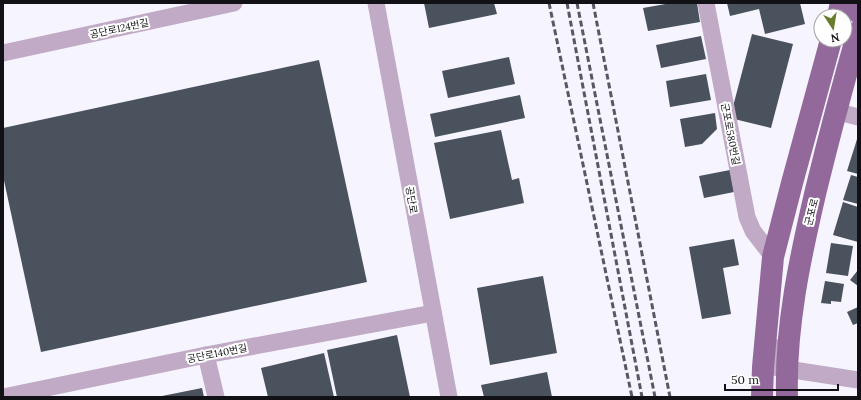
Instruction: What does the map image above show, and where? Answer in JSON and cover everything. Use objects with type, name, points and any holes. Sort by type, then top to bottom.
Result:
[{"type":"main road","points":[[858,7],[858,12]]},
{"type":"main road","name":"군포로","points":[[787,397],[787,368],[798,269],[836,111],[858,32]]},
{"type":"main road","points":[[762,397],[763,367],[774,257],[792,183],[830,48]]},
{"type":"street","name":"공단로124번길","points":[[3,53],[234,3]]},
{"type":"street","name":"공단로","points":[[376,3],[432,313],[449,397]]},
{"type":"street","name":"군포로580번길","points":[[706,3],[747,217],[753,231],[774,257]]},
{"type":"street","points":[[836,111],[858,117]]},
{"type":"street","name":"공단로140번길","points":[[3,397],[206,355],[432,313]]},
{"type":"street","points":[[766,334],[771,343],[772,365],[858,380]]},
{"type":"street","points":[[206,355],[216,397]]},
{"type":"building","points":[[424,3],[494,3],[497,14],[429,28]]},
{"type":"building","points":[[671,3],[697,3],[700,22],[648,31],[643,8]]},
{"type":"building","points":[[727,3],[800,3],[805,24],[765,34],[759,9],[730,16]]},
{"type":"building","points":[[752,34],[793,44],[771,128],[730,118]]},
{"type":"building","points":[[701,36],[706,59],[661,68],[656,45]]},
{"type":"building","points":[[509,57],[515,84],[448,98],[442,71]]},
{"type":"building","points":[[319,60],[367,282],[41,352],[3,176],[3,128]]},
{"type":"building","points":[[706,74],[711,100],[670,107],[666,81]]},
{"type":"building","points":[[520,95],[525,118],[435,137],[430,114]]},
{"type":"building","points":[[715,113],[717,129],[702,144],[685,147],[680,119]]},
{"type":"building","points":[[501,130],[512,180],[519,178],[524,203],[450,219],[434,143]]},
{"type":"building","points":[[858,136],[858,174],[847,171]]},
{"type":"building","points":[[730,170],[734,192],[704,198],[699,176]]},
{"type":"building","points":[[851,175],[858,177],[858,204],[843,200]]},
{"type":"building","points":[[843,202],[858,207],[858,242],[833,235]]},
{"type":"building","points":[[734,239],[739,265],[723,268],[731,314],[702,319],[689,247]]},
{"type":"building","points":[[831,243],[853,246],[848,276],[826,273]]},
{"type":"building","points":[[858,270],[858,286],[850,280]]},
{"type":"building","points":[[543,276],[557,353],[490,365],[477,288]]},
{"type":"building","points":[[825,281],[844,284],[841,302],[831,301],[831,304],[821,303]]},
{"type":"building","points":[[858,307],[858,323],[853,325],[847,312]]},
{"type":"building","points":[[397,335],[410,397],[337,397],[327,350]]},
{"type":"building","points":[[324,353],[334,397],[268,397],[261,368]]},
{"type":"building","points":[[547,372],[552,397],[484,397],[481,385]]},
{"type":"building","points":[[202,388],[204,397],[162,397],[162,396]]},
{"type":"railway","points":[[549,3],[632,397]]},
{"type":"railway","points":[[567,3],[642,397]]},
{"type":"railway","points":[[577,3],[655,397]]},
{"type":"railway","points":[[593,3],[670,397]]}]
